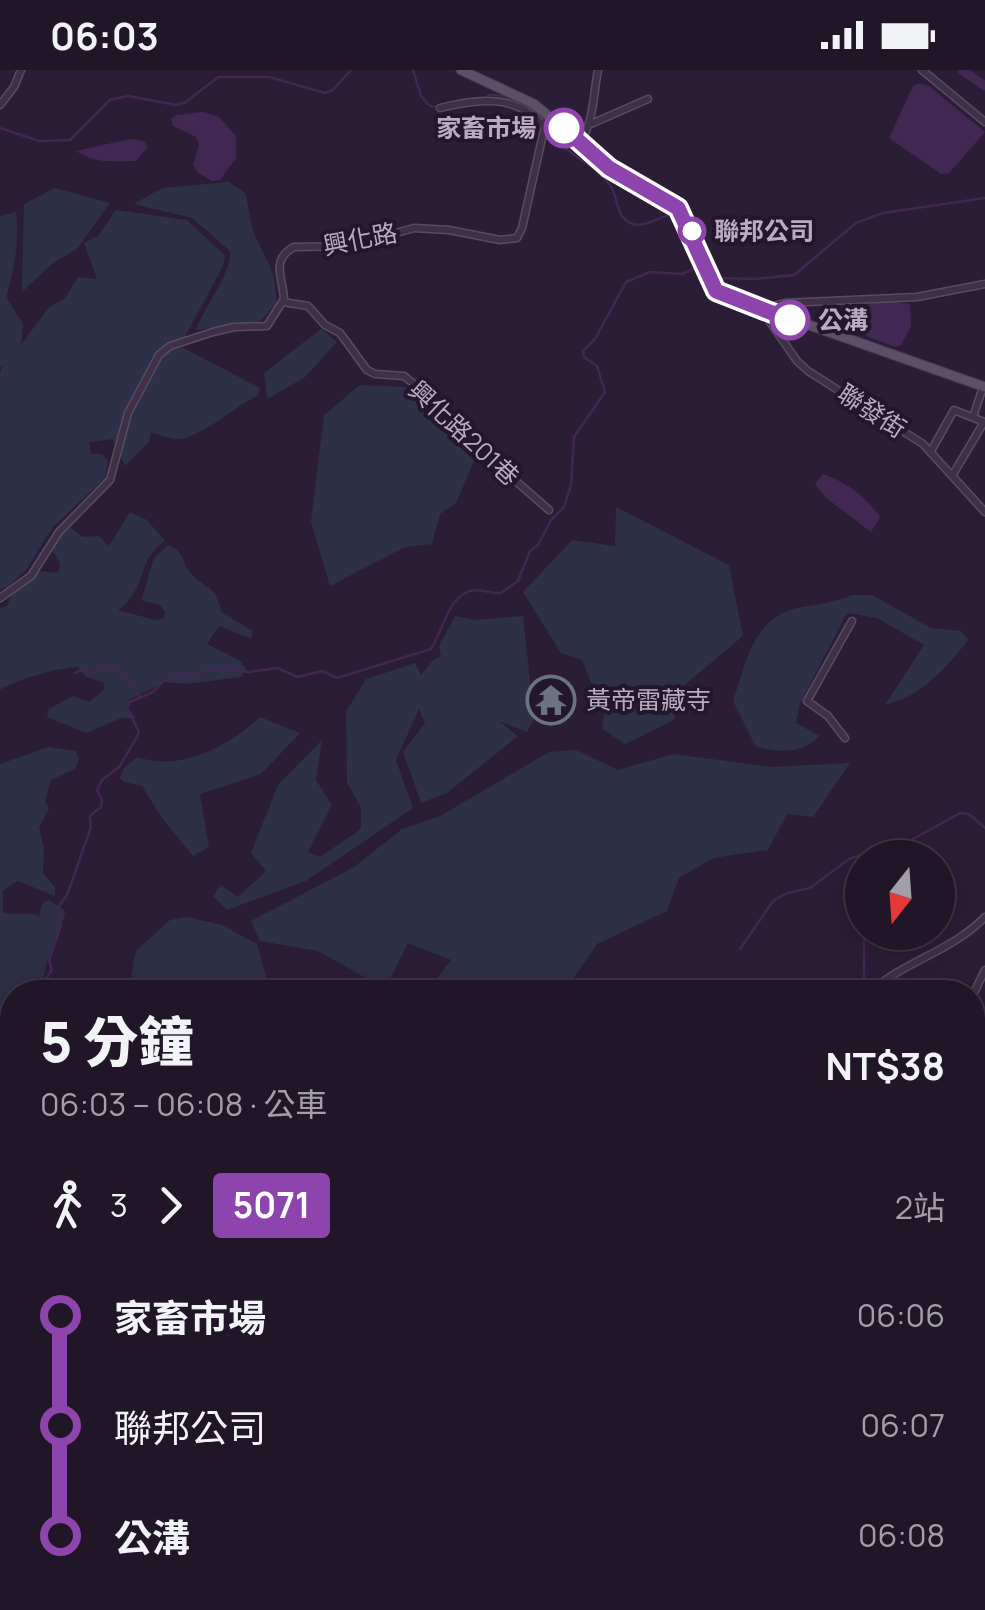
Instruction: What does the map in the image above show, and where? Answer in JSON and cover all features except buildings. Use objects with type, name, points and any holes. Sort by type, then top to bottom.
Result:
[{"type":"main road","points":[[461,70],[522,97],[615,172],[678,208],[713,285],[727,297],[984,387]]},
{"type":"street","points":[[0,105],[21,70]]},
{"type":"street","points":[[592,124],[590,113],[598,70]]},
{"type":"street","points":[[922,70],[985,122]]},
{"type":"street","points":[[440,108],[478,98],[495,87]]},
{"type":"street","points":[[478,98],[527,112],[544,128],[548,116]]},
{"type":"street","points":[[580,143],[592,124],[648,99]]},
{"type":"street","name":"興化路","points":[[283,302],[278,267],[282,256],[294,247],[349,246],[414,228],[500,240],[517,238],[544,128]]},
{"type":"street","points":[[761,309],[785,303],[917,297],[985,284]]},
{"type":"street","points":[[2,599],[32,576],[59,532],[110,480],[128,413],[158,355],[170,346],[212,332],[234,327],[262,328],[273,320],[283,302]]},
{"type":"street","name":"興化路201巷","points":[[283,302],[308,306],[325,325],[340,334],[367,370],[404,376],[448,422],[549,510]]},
{"type":"street","name":"聯發街","points":[[761,309],[808,371],[931,451],[985,512]]},
{"type":"street","points":[[973,417],[984,387]]},
{"type":"street","points":[[931,451],[954,410],[984,422],[952,476]]},
{"type":"street","points":[[845,738],[828,716],[807,701],[852,621]]},
{"type":"street","points":[[884,980],[955,942],[985,917]]},
{"type":"shaded area","points":[[913,86],[929,86],[985,132],[949,173],[941,174],[889,138]]},
{"type":"shaded area","points":[[203,112],[219,117],[236,136],[236,158],[220,180],[212,181],[197,172],[193,164],[199,145],[196,137],[173,126],[171,119]]},
{"type":"shaded area","points":[[130,139],[144,141],[148,147],[136,161],[98,160],[76,151]]},
{"type":"shaded area","points":[[229,182],[246,194],[252,227],[274,280],[276,304],[260,321],[196,330],[227,269],[230,251],[192,218],[134,204],[162,188]]},
{"type":"shaded area","points":[[55,188],[110,203],[77,249],[53,263],[22,292],[24,204]]},
{"type":"shaded area","points":[[116,210],[187,220],[225,256],[180,346],[260,388],[257,396],[195,434],[176,439],[151,432],[149,442],[125,466],[113,439],[89,442],[91,454],[102,454],[108,460],[105,478],[52,528],[26,570],[0,589],[0,216],[16,212],[15,255],[6,297],[23,324],[21,345],[49,307],[65,298],[78,277],[97,279],[84,243],[98,236]]},
{"type":"shaded area","points":[[879,300],[910,304],[911,326],[901,345],[895,347],[866,336],[862,325],[865,306]]},
{"type":"shaded area","points":[[321,329],[337,342],[304,378],[267,399],[264,373]]},
{"type":"shaded area","points":[[360,385],[405,387],[474,461],[456,503],[440,514],[432,544],[405,547],[330,586],[311,522],[324,415]]},
{"type":"shaded area","points":[[823,474],[855,491],[874,509],[880,517],[871,532],[825,497],[815,484]]},
{"type":"shaded area","points":[[616,507],[729,565],[743,636],[681,688],[674,720],[625,744],[602,729],[604,715],[582,660],[561,653],[523,592],[572,540],[615,546]]},
{"type":"shaded area","points":[[130,512],[147,520],[165,541],[156,548],[134,592],[118,610],[163,619],[165,612],[160,605],[142,598],[154,558],[168,545],[180,554],[194,577],[213,591],[221,612],[253,631],[251,639],[219,626],[207,644],[241,661],[246,669],[241,677],[185,684],[166,682],[130,699],[127,708],[136,718],[121,718],[86,733],[47,717],[49,709],[73,696],[89,702],[105,689],[103,682],[86,677],[78,667],[38,675],[0,690],[0,608],[7,606],[12,594],[39,571],[58,573],[60,564],[52,549],[69,526],[83,537],[99,536],[109,546]]},
{"type":"shaded area","points":[[852,595],[872,595],[931,628],[961,631],[968,640],[932,680],[885,705],[924,645],[877,618],[847,613],[800,703],[796,723],[820,736],[790,751],[756,747],[733,701],[753,644],[770,622],[783,613]]},
{"type":"shaded area","points":[[455,616],[476,620],[523,616],[534,719],[527,732],[499,721],[518,736],[447,793],[421,803],[403,752],[425,723],[419,709],[396,760],[413,808],[306,881],[227,910],[213,896],[221,885],[238,897],[266,871],[251,853],[278,785],[322,740],[316,780],[332,805],[308,852],[320,857],[361,829],[361,808],[347,782],[346,712],[366,679],[415,663],[421,675],[434,659],[441,657],[439,646]]},
{"type":"shaded area","points":[[260,717],[300,733],[261,774],[200,794],[209,847],[193,856],[142,786],[120,778],[123,769],[137,757],[170,761],[203,754],[234,738]]},
{"type":"shaded area","points":[[48,747],[76,751],[79,760],[75,769],[51,780],[45,801],[49,809],[39,828],[44,847],[43,873],[55,887],[55,896],[18,881],[3,890],[3,912],[39,916],[42,904],[49,900],[64,910],[43,980],[0,980],[0,764]]},
{"type":"shaded area","points":[[576,750],[618,770],[673,754],[772,767],[850,763],[813,817],[787,814],[768,850],[713,858],[679,878],[667,911],[597,944],[572,980],[435,980],[451,960],[408,943],[390,980],[369,980],[318,951],[260,941],[251,921],[354,867],[402,829],[440,816],[549,752]]},
{"type":"shaded area","points":[[187,917],[222,925],[257,944],[268,980],[130,980],[136,951],[170,920]]},
{"type":"waterway","points":[[0,128],[39,141],[70,140],[110,100],[128,96],[176,105],[186,102],[218,77],[269,77],[325,93],[333,90],[351,70]]},
{"type":"waterway","points":[[413,70],[421,96],[430,106],[437,107]]},
{"type":"waterway","points":[[962,70],[985,86]]},
{"type":"waterway","points":[[488,95],[514,99],[545,119],[556,139],[610,185],[627,221],[639,225],[677,215],[700,266],[705,268]]},
{"type":"waterway","points":[[712,272],[721,278],[794,275],[856,223],[883,213],[985,198]]},
{"type":"waterway","points":[[45,980],[52,970],[49,960],[61,925],[59,906],[68,893],[91,827],[90,816],[101,807],[97,790],[102,780],[119,767],[139,732],[127,708],[130,702],[153,692],[166,678],[225,668],[249,672],[277,668],[298,677],[322,671],[337,678],[431,649],[459,597],[476,590],[501,593],[518,581],[530,551],[564,507],[571,485],[574,437],[605,392],[597,366],[584,357],[583,351],[595,339],[626,282],[650,272],[682,274],[700,266]]},
{"type":"waterway","points":[[75,673],[84,669],[91,675],[99,665],[113,669],[128,679],[139,697]]},
{"type":"waterway","points":[[911,840],[960,813],[969,814],[985,828]]},
{"type":"waterway","points":[[740,949],[773,901],[810,888],[845,862]]},
{"type":"waterway","points":[[863,980],[864,950]]},
{"type":"bus line","name":"5071","points":[[564,128],[609,168],[678,208],[690,226],[716,291],[790,320]]},
{"type":"place","name":"家畜市場","points":[[564,128]]},
{"type":"place","name":"聯邦公司","points":[[692,231]]},
{"type":"place","name":"公溝","points":[[790,320]]},
{"type":"place","name":"黃帝雷藏寺","points":[[551,700]]}]
